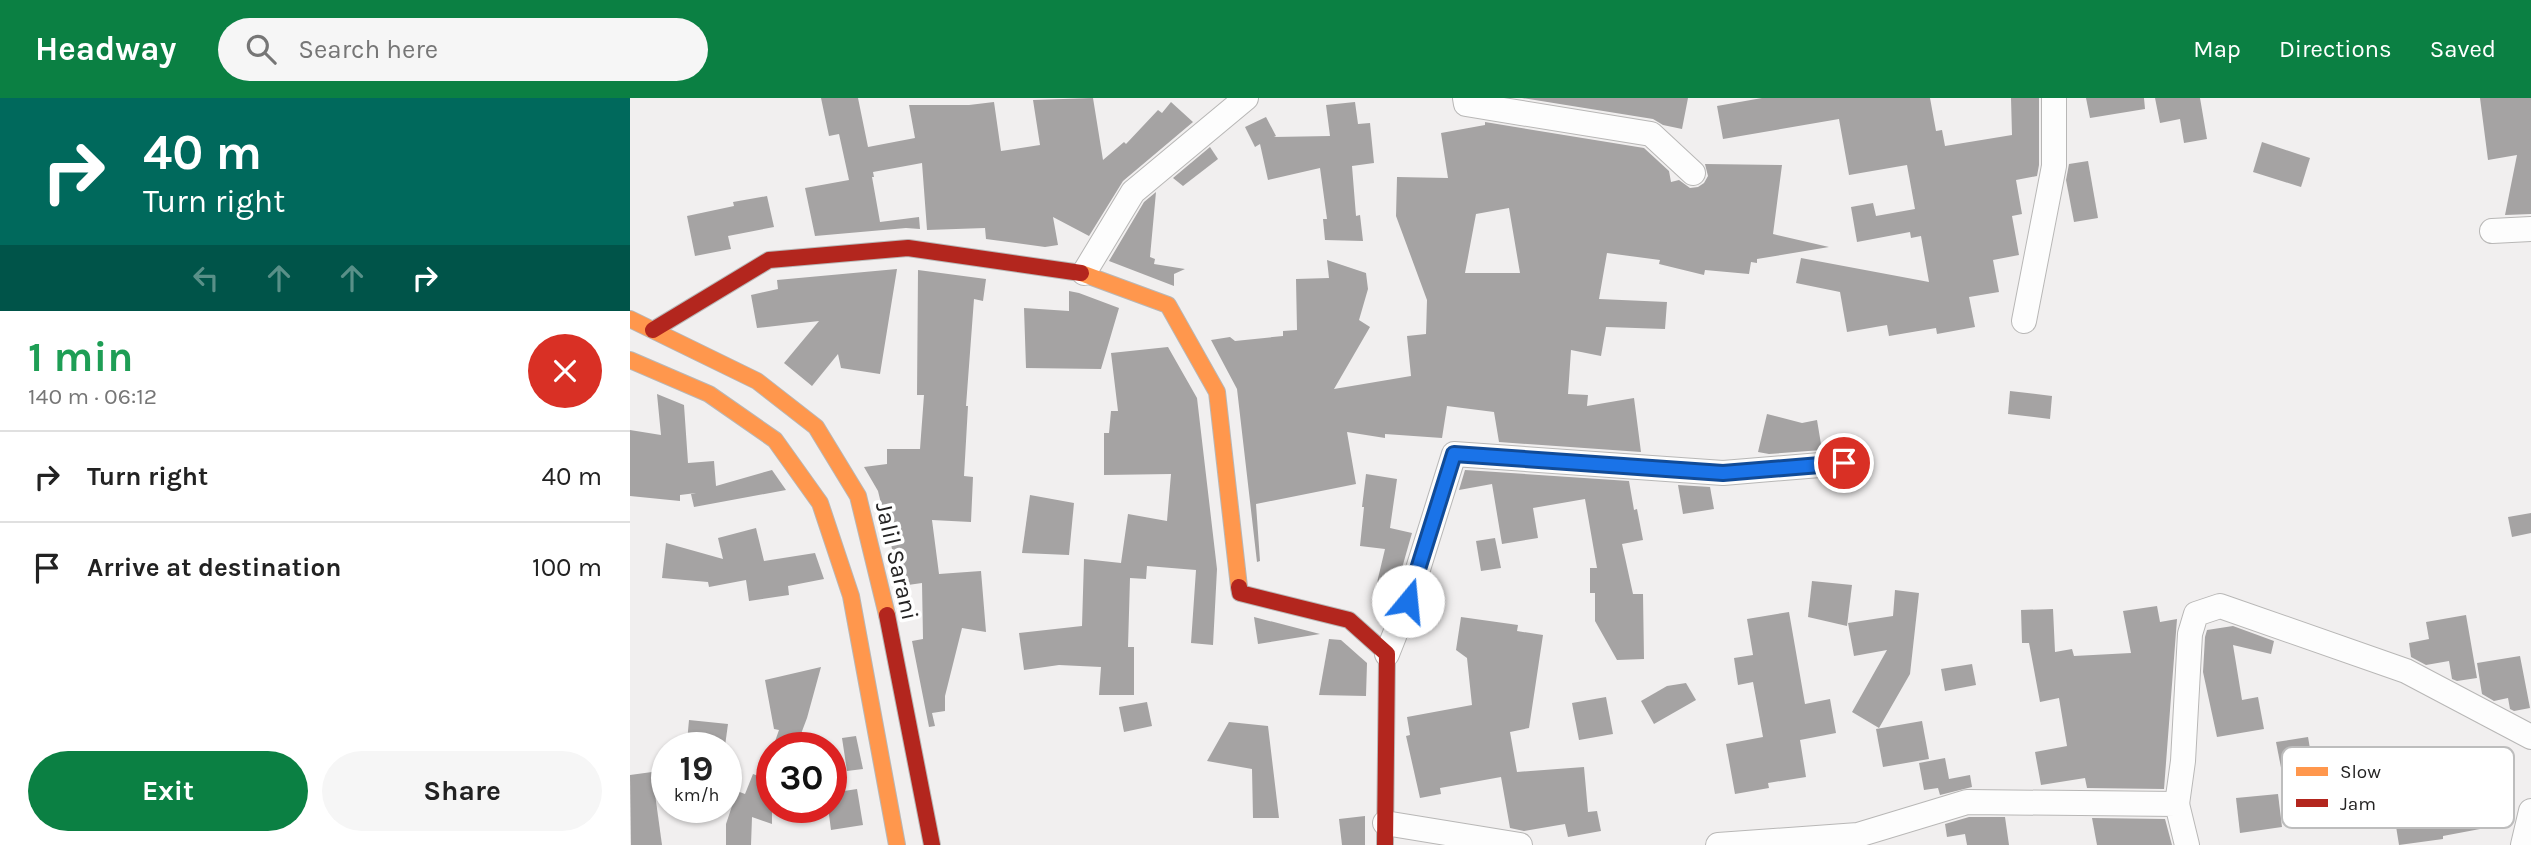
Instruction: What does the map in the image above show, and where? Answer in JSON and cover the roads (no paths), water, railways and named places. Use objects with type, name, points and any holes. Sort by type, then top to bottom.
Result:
[{"type":"main road","points":[[653,330],[769,260],[908,248],[1084,273],[1168,304],[1217,392],[1240,593],[1349,620],[1387,654],[1385,834]]},
{"type":"main road","name":"Jalil Sarani","points":[[630,318],[757,381],[816,427],[859,496],[908,714],[932,845]]},
{"type":"main road","points":[[630,360],[709,394],[775,440],[820,503],[851,596],[897,845]]},
{"type":"street","points":[[1084,273],[1133,192],[1246,98]]},
{"type":"street","points":[[1465,98],[1466,104],[1651,134],[1693,173]]},
{"type":"street","points":[[2024,321],[2054,166],[2054,98]]},
{"type":"street","points":[[2492,231],[2531,229]]},
{"type":"street","points":[[1387,654],[1408,601],[1454,454],[1723,473],[1844,463]]},
{"type":"street","points":[[2187,845],[2177,804],[2183,761],[2190,634],[2196,614],[2220,606],[2406,671],[2531,737]]},
{"type":"street","points":[[1718,845],[1858,835],[1967,803],[2177,804]]},
{"type":"street","points":[[2523,845],[2531,811]]},
{"type":"street","points":[[1385,834],[1520,845]]}]
